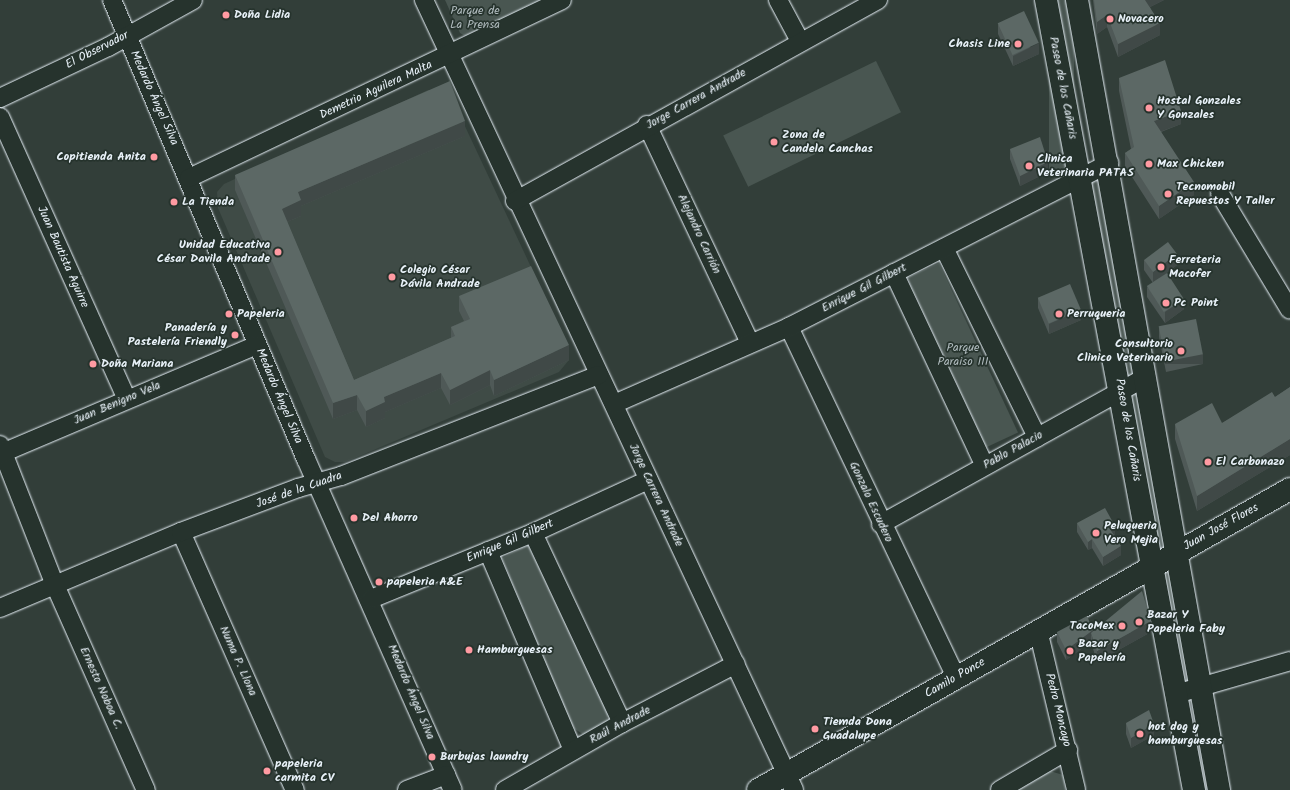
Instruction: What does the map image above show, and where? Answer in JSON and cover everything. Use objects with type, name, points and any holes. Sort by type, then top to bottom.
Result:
[{"type":"main road","name":"Paseo de los Cañaris","points":[[1046,0],[1081,177],[1194,790]]},
{"type":"main road","points":[[1077,0],[1109,163],[1199,687],[1219,790]]},
{"type":"main road","name":"Juan José Flores","points":[[1153,567],[1290,489]]},
{"type":"main road","name":"Camilo Ponce","points":[[758,790],[791,782],[956,677],[1153,567]]},
{"type":"street","name":"Medardo Ángel Silva","points":[[112,0],[189,178],[257,345],[316,482],[371,599],[449,782]]},
{"type":"street","name":"El Observador","points":[[0,98],[127,35],[193,0]]},
{"type":"street","name":"Jorge Carrera Andrade","points":[[424,0],[515,201],[614,404],[648,480],[791,782]]},
{"type":"street","name":"Demetrio Aguilera Malta","points":[[189,178],[450,55],[562,0]]},
{"type":"street","points":[[778,0],[800,41]]},
{"type":"street","name":"Jorge Carrera Andrade","points":[[515,201],[647,125],[878,0]]},
{"type":"street","name":"Juan Bautista Aguirre","points":[[0,117],[126,398]]},
{"type":"street","name":"Alejandro Carrión","points":[[647,125],[750,343]]},
{"type":"street","name":"Enrique Gil Gilbert","points":[[614,404],[789,327],[1109,163]]},
{"type":"street","points":[[1220,194],[1290,310]]},
{"type":"street","points":[[944,248],[1037,437]]},
{"type":"street","points":[[894,273],[985,466]]},
{"type":"street","name":"Gonzalo Escudero","points":[[789,327],[881,524],[956,677]]},
{"type":"street","name":"Juan Benigno Vela","points":[[1,451],[257,345]]},
{"type":"street","name":"José de la Cuadra","points":[[0,608],[181,532],[600,375]]},
{"type":"street","name":"Pablo Palacio","points":[[881,524],[1146,377]]},
{"type":"street","name":"Ernesto Noboa C.","points":[[1,451],[55,585],[146,790]]},
{"type":"street","name":"Enrique Gil Gilbert","points":[[371,599],[533,533],[648,480]]},
{"type":"street","name":"Numa P. Llona","points":[[181,532],[295,790]]},
{"type":"street","points":[[533,533],[622,723]]},
{"type":"street","points":[[488,551],[573,750]]},
{"type":"street","name":"Pedro Moncayo","points":[[1038,630],[1068,750],[1076,790]]},
{"type":"street","points":[[1176,694],[1290,661]]},
{"type":"street","name":"Raúl Andrade","points":[[505,790],[622,723],[736,664]]},
{"type":"street","points":[[1000,790],[1068,750]]},
{"type":"street","points":[[407,790],[449,782]]},
{"type":"shaded area","name":"Colegio César Dávila Andrade","points":[[428,90],[434,90],[456,107],[568,346],[569,360],[559,372],[345,462],[335,462],[325,457],[218,208],[217,192],[224,184]]},
{"type":"green space","name":"Parque de La Prensa","points":[[445,0],[547,0],[468,38],[460,33]]},
{"type":"green space","points":[[1049,0],[1074,0],[1074,174],[1049,174]]},
{"type":"green space","points":[[876,61],[901,112],[748,187],[723,136]]},
{"type":"green space","points":[[1108,168],[1142,376],[1122,387],[1084,180]]},
{"type":"green space","name":"Parque Paraiso III","points":[[939,263],[1018,432],[986,447],[907,278]]},
{"type":"green space","points":[[1143,381],[1173,552],[1152,556],[1121,385]]},
{"type":"green space","points":[[528,545],[608,712],[607,721],[584,735],[572,727],[502,558]]},
{"type":"green space","points":[[1174,558],[1195,686],[1179,691],[1156,568]]},
{"type":"green space","points":[[1050,771],[1063,775],[1065,790],[1017,790]]},
{"type":"building","points":[[1094,0],[1145,0],[1160,23],[1118,44],[1107,15],[1097,22]]},
{"type":"building","name":"Chasis Line","points":[[1024,11],[1039,43],[1013,55],[998,23]]},
{"type":"building","points":[[1165,60],[1181,111],[1154,121],[1194,182],[1159,206],[1125,153],[1134,147],[1119,78]]},
{"type":"building","name":"Unidad Educativa César Davila Andrade","points":[[450,81],[465,121],[298,192],[301,200],[282,209],[354,380],[455,336],[451,327],[470,319],[459,296],[531,266],[569,345],[494,380],[490,370],[450,390],[441,373],[384,397],[385,402],[366,411],[357,395],[333,403],[235,175]]},
{"type":"building","points":[[1040,137],[1048,162],[1020,176],[1010,149]]},
{"type":"building","points":[[1168,242],[1177,254],[1153,272],[1144,260]]},
{"type":"building","points":[[1167,273],[1184,299],[1164,312],[1147,286]]},
{"type":"building","points":[[1070,284],[1081,310],[1049,323],[1038,298]]},
{"type":"building","name":"Consultorio Clinico Veterinario","points":[[1196,319],[1203,354],[1166,362],[1159,326]]},
{"type":"building","points":[[1290,387],[1290,439],[1197,496],[1175,424],[1212,403],[1222,423],[1272,392],[1275,397]]},
{"type":"building","points":[[1105,508],[1115,526],[1110,529],[1121,546],[1103,557],[1092,539],[1088,542],[1077,523]]},
{"type":"building","points":[[1142,591],[1151,621],[1097,651],[1091,633]]},
{"type":"building","points":[[1087,616],[1093,630],[1066,650],[1057,632]]},
{"type":"building","points":[[1149,710],[1154,724],[1131,738],[1126,723]]},
{"type":"place","name":"Doña Lidia","points":[[226,15]]},
{"type":"place","name":"Novacero","points":[[1110,19]]},
{"type":"place","name":"Chasis Line","points":[[1018,44]]},
{"type":"place","name":"Hostal Gonzales Y Gonzales","points":[[1149,108]]},
{"type":"place","name":"Zona de Candela Canchas","points":[[774,142]]},
{"type":"place","name":"Copitienda Anita","points":[[154,157]]},
{"type":"place","name":"Max Chicken","points":[[1149,164]]},
{"type":"place","name":"Clinica Veterinaria PATAS","points":[[1029,166]]},
{"type":"place","name":"Tecnomobil Repuestos Y Taller","points":[[1168,194]]},
{"type":"place","name":"La Tienda","points":[[174,202]]},
{"type":"place","name":"Unidad Educativa César Davila Andrade","points":[[278,252]]},
{"type":"place","name":"Ferreteria Macofer","points":[[1161,267]]},
{"type":"place","name":"Colegio César Dávila Andrade","points":[[392,277]]},
{"type":"place","name":"Pc Point","points":[[1166,303]]},
{"type":"place","name":"Papeleria","points":[[229,314]]},
{"type":"place","name":"Perruqueria","points":[[1059,314]]},
{"type":"place","name":"Panadería y Pastelería Friendly","points":[[235,335]]},
{"type":"place","name":"Consultorio Clinico Veterinario","points":[[1181,351]]},
{"type":"place","name":"Doña Mariana","points":[[93,364]]},
{"type":"place","name":"El Carbonazo","points":[[1208,462]]},
{"type":"place","name":"Del Ahorro","points":[[354,518]]},
{"type":"place","name":"Peluqueria Vero Mejia","points":[[1096,533]]},
{"type":"place","name":"papeleria A&E","points":[[379,582]]},
{"type":"place","name":"Bazar Y Papeleria Faby","points":[[1139,622]]},
{"type":"place","name":"TacoMex","points":[[1122,626]]},
{"type":"place","name":"Hamburguesas","points":[[469,650]]},
{"type":"place","name":"Bazar y Papelería","points":[[1070,651]]},
{"type":"place","name":"Tiemda Dona Guadalupe","points":[[815,729]]},
{"type":"place","name":"hot dog y hamburguesas","points":[[1140,734]]},
{"type":"place","name":"Burbujas laundry","points":[[432,757]]},
{"type":"place","name":"papeleria carmita CV","points":[[267,771]]}]
